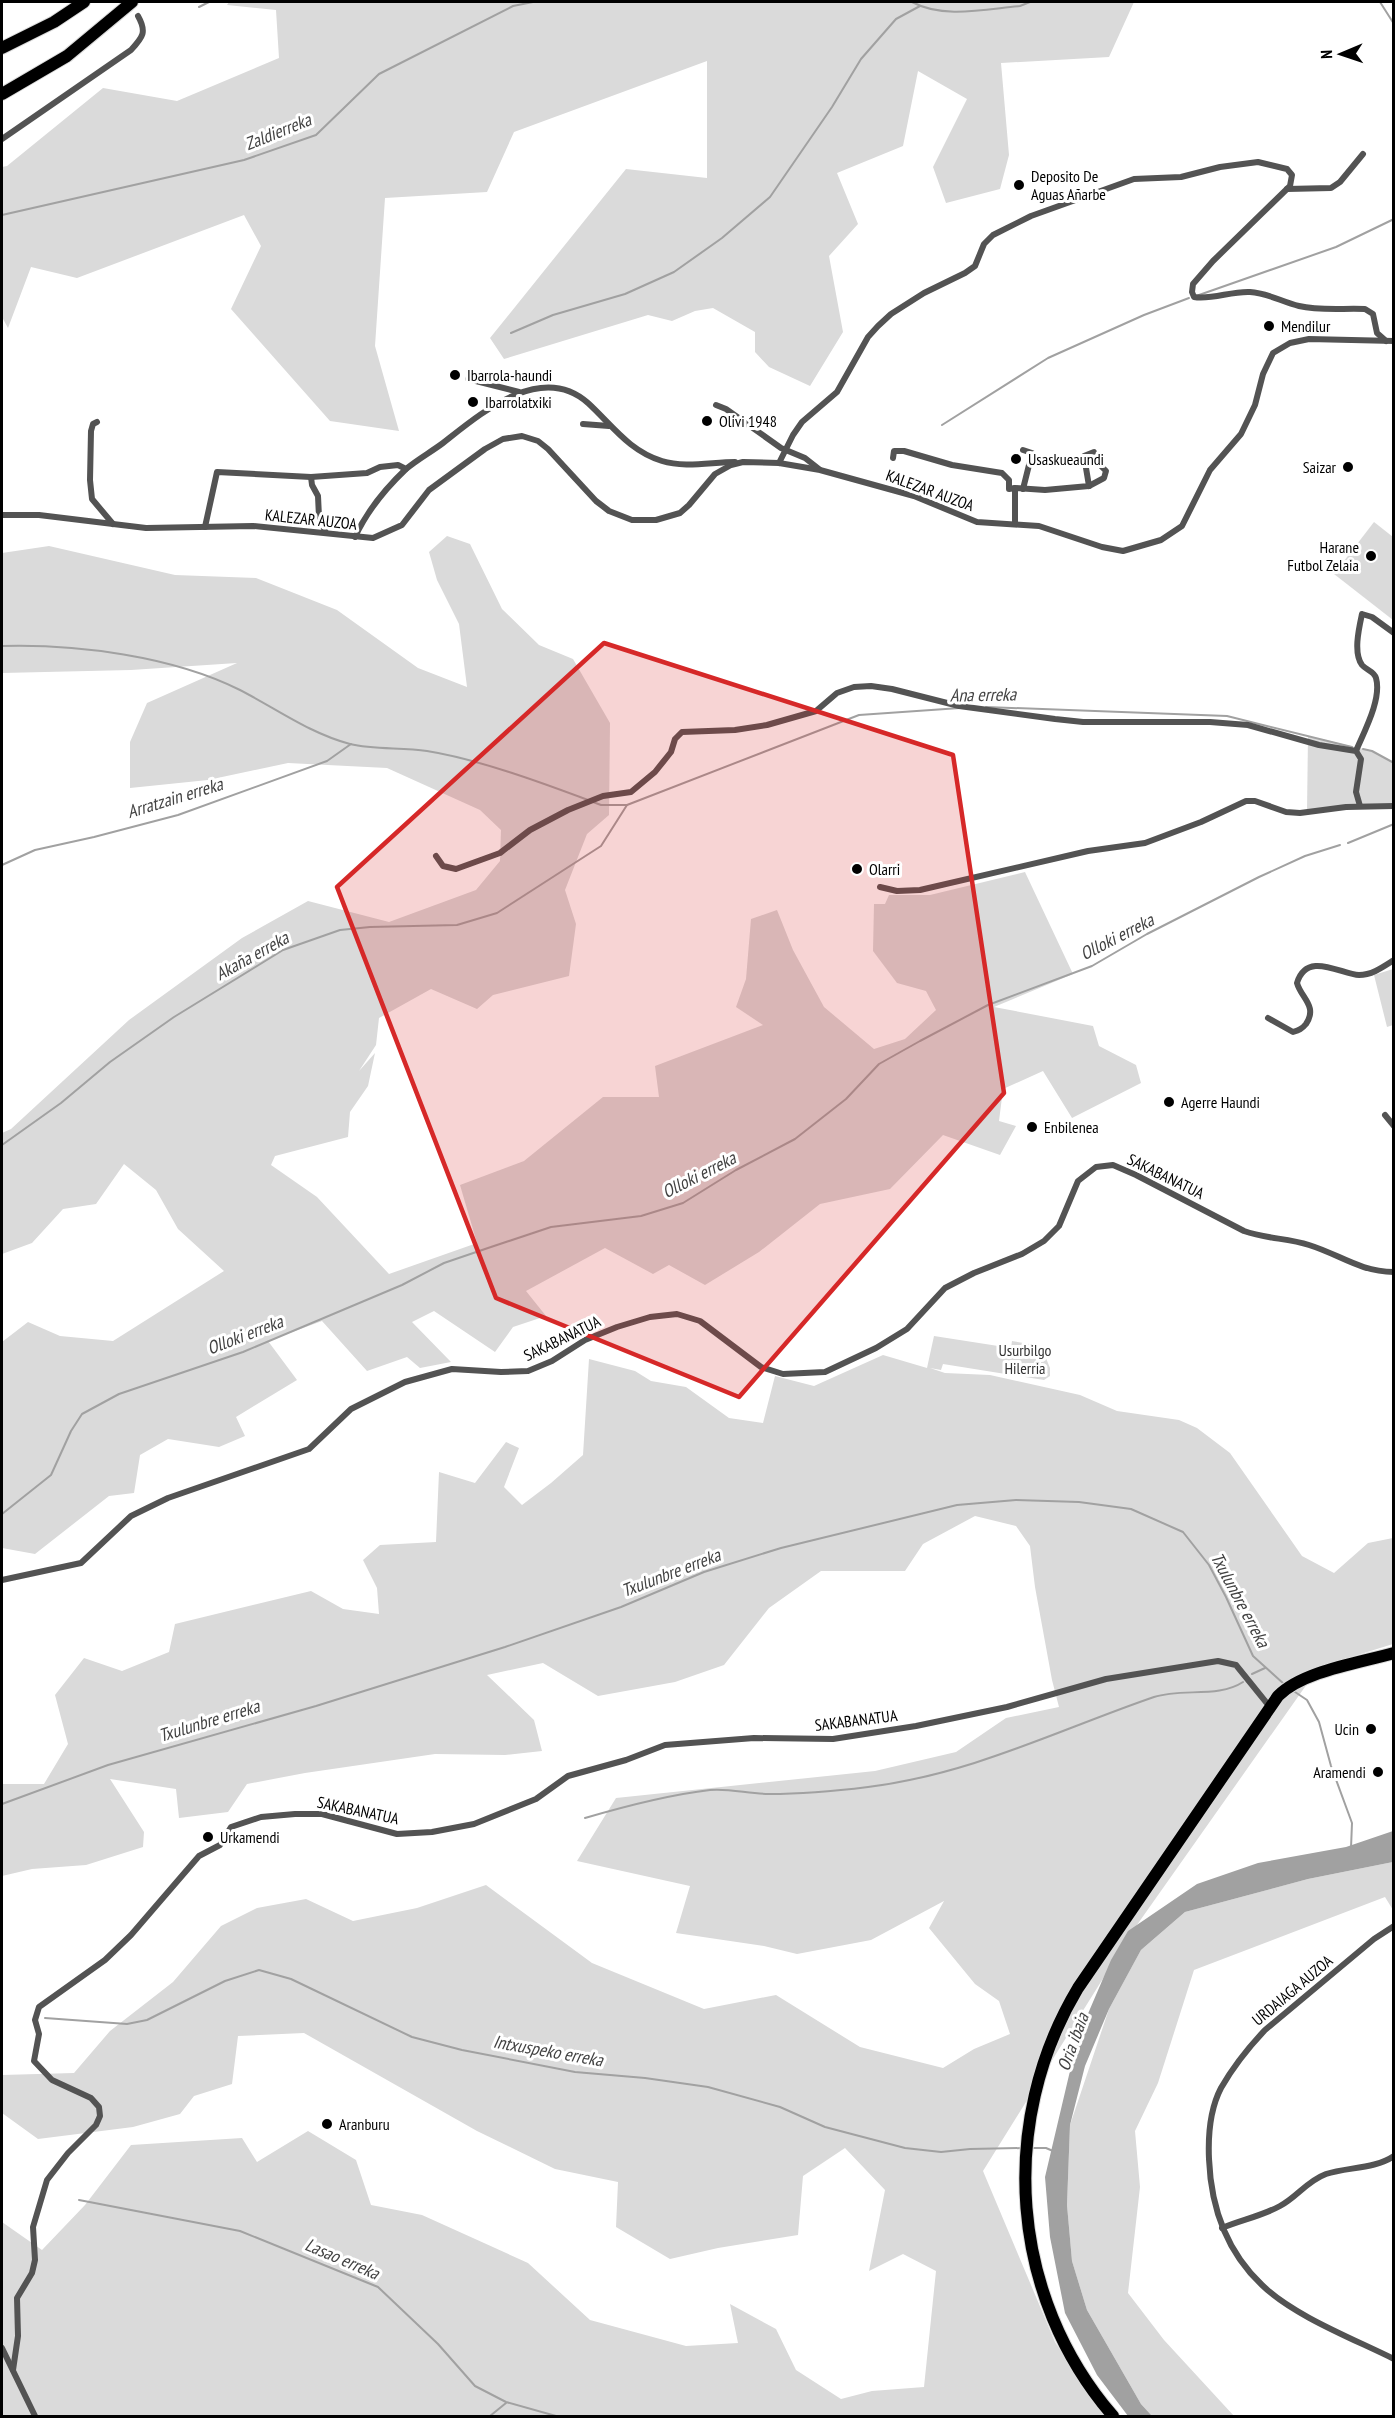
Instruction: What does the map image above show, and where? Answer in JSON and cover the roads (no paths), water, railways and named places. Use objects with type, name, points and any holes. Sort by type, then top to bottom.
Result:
[{"type":"highway","points":[[2,48],[54,22],[84,2]]},
{"type":"highway","points":[[2,94],[67,56],[132,2]]},
{"type":"highway","points":[[1113,2416],[1076,2366],[1047,2304],[1029,2232],[1026,2202],[1029,2126],[1033,2097],[1045,2055],[1070,2001],[1270,1707],[1287,1688],[1304,1678],[1394,1653]]},
{"type":"street","points":[[2,139],[131,50],[142,35],[144,26],[138,16]]},
{"type":"street","points":[[1287,189],[1331,188],[1340,182],[1363,154]]},
{"type":"street","points":[[779,463],[802,422],[837,392],[868,337],[891,314],[924,293],[975,266],[984,244],[993,235],[1031,216],[1134,179],[1181,177],[1243,163],[1274,164],[1287,168],[1292,175],[1287,189],[1213,261],[1193,284],[1194,297],[1251,292],[1271,295],[1301,306],[1365,309],[1373,314],[1377,333],[1386,341]]},
{"type":"street","name":"KALEZAR AUZOA","points":[[2,515],[39,514],[146,528],[253,526],[355,537],[381,536],[402,525],[429,490],[485,449],[510,436],[522,436],[538,441],[553,454],[596,501],[616,515],[642,521],[680,513],[723,468],[743,462],[779,463],[820,470],[914,496],[977,522],[1045,527],[1114,550],[1131,550],[1161,540],[1182,526],[1210,470],[1241,434],[1255,405],[1263,374],[1273,353],[1290,343],[1309,339],[1394,341]]},
{"type":"street","points":[[468,379],[519,392]]},
{"type":"street","points":[[355,537],[363,520],[392,482],[406,469],[461,427],[519,392],[548,388],[574,393],[586,401],[628,444],[645,455],[663,461],[673,464],[743,462]]},
{"type":"street","points":[[716,405],[726,409],[786,450],[805,458],[820,470]]},
{"type":"street","points":[[97,422],[93,424],[91,431],[90,480],[93,500],[113,524]]},
{"type":"street","points":[[583,424],[610,426]]},
{"type":"street","points":[[1023,450],[1032,453],[1023,489]]},
{"type":"street","points":[[893,458],[894,451],[904,451],[952,465],[1002,473],[1009,480],[1009,489],[1067,489],[1089,486],[1104,478],[1106,471],[1101,466]]},
{"type":"street","points":[[1089,486],[1084,456],[1094,452]]},
{"type":"street","points":[[205,527],[217,472],[311,477],[367,473],[380,467],[398,465],[406,469]]},
{"type":"street","points":[[311,477],[312,485],[318,495],[319,517],[326,533]]},
{"type":"street","points":[[1015,488],[1015,524]]},
{"type":"street","points":[[1356,751],[1371,716],[1376,678],[1362,666],[1358,652],[1362,614],[1372,617],[1394,633]]},
{"type":"street","points":[[436,856],[443,866],[456,869],[500,853],[530,830],[603,795],[631,792],[655,772],[671,752],[675,739],[682,732],[735,730],[799,717],[816,711],[837,693],[854,687],[871,686],[959,706],[1083,722],[1248,725],[1319,745],[1356,751],[1361,759],[1356,792],[1360,806]]},
{"type":"street","points":[[880,887],[897,891],[920,890],[1088,851],[1145,843],[1201,822],[1246,801],[1255,801],[1286,812],[1299,813],[1360,806],[1394,806]]},
{"type":"street","points":[[1268,1018],[1293,1032],[1303,1027],[1311,1010],[1297,982],[1303,973],[1312,967],[1327,966],[1361,975],[1376,971],[1394,960]]},
{"type":"street","points":[[1385,1115],[1394,1126]]},
{"type":"street","name":"SAKABANATUA","points":[[2,1580],[81,1563],[131,1516],[168,1498],[309,1449],[351,1409],[405,1382],[452,1369],[528,1371],[552,1361],[585,1340],[650,1317],[677,1314],[700,1321],[761,1367],[783,1374],[825,1372],[876,1348],[907,1329],[945,1288],[974,1273],[1022,1254],[1044,1241],[1059,1226],[1078,1181],[1096,1167],[1113,1166],[1136,1175],[1244,1232],[1263,1238],[1308,1245],[1373,1271],[1394,1272]]},
{"type":"street","name":"SAKABANATUA","points":[[13,2370],[18,2336],[17,2298],[35,2260],[33,2227],[48,2180],[68,2152],[96,2125],[100,2116],[99,2107],[91,2098],[52,2080],[34,2061],[39,2034],[35,2020],[39,2007],[105,1960],[131,1935],[199,1856],[220,1845],[231,1827],[261,1817],[322,1814],[397,1833],[432,1832],[474,1824],[536,1798],[568,1776],[626,1760],[665,1745],[748,1739],[833,1739],[916,1726],[1007,1707],[1106,1679],[1218,1661],[1236,1665],[1270,1707]]},
{"type":"street","name":"URDAIAGA AUZOA","points":[[1394,1926],[1374,1939],[1250,2045],[1221,2089],[1213,2110],[1208,2144],[1213,2202],[1222,2228],[1242,2264],[1263,2286],[1282,2301],[1394,2359]]},
{"type":"street","points":[[1222,2228],[1263,2214],[1281,2205],[1305,2185],[1326,2174],[1378,2163],[1394,2156]]},
{"type":"street","points":[[2,2348],[35,2416]]},
{"type":"waterway","points":[[199,7],[209,2]]},
{"type":"waterway","name":"Zaldierreka","points":[[2,215],[244,160],[316,135],[379,74],[513,6],[533,2]]},
{"type":"waterway","name":"Zaldierreka","points":[[912,2],[924,7],[951,12],[1020,6],[1030,2]]},
{"type":"waterway","name":"Zaldierreka","points":[[1380,2],[1394,24]]},
{"type":"waterway","points":[[511,333],[553,315],[625,294],[674,272],[722,238],[770,197],[832,107],[861,59],[896,19],[920,6]]},
{"type":"waterway","points":[[1199,295],[1336,247],[1394,219]]},
{"type":"waterway","points":[[942,425],[1048,358],[1144,315],[1189,298]]},
{"type":"waterway","name":"Arratzain erreka","points":[[2,646],[92,650],[124,654],[185,668],[240,690],[321,734],[350,744],[427,751],[446,755],[487,765],[588,800]]},
{"type":"waterway","name":"Ana erreka","points":[[986,707],[1227,716],[1352,747]]},
{"type":"waterway","name":"Ana erreka","points":[[593,802],[601,805],[627,805],[859,715],[960,708]]},
{"type":"waterway","name":"Arratzain erreka","points":[[2,865],[35,850],[178,815],[327,761],[351,744]]},
{"type":"waterway","name":"Ana erreka","points":[[1363,749],[1372,751],[1394,763]]},
{"type":"waterway","name":"Akaña erreka","points":[[2,1145],[61,1103],[110,1062],[174,1017],[283,950],[340,930],[457,925],[497,913],[601,846],[627,805]]},
{"type":"waterway","name":"Olloki erreka","points":[[1348,843],[1394,824]]},
{"type":"waterway","name":"Olloki erreka","points":[[2,1514],[51,1475],[71,1431],[82,1414],[119,1394],[243,1352],[402,1285],[444,1263],[488,1248],[551,1227],[641,1216],[683,1203],[736,1170],[795,1139],[846,1099],[879,1064],[920,1041],[988,1005],[1092,966],[1147,934],[1259,877],[1305,856],[1340,845]]},
{"type":"waterway","name":"Txulunbre erreka","points":[[2,1804],[108,1765],[316,1706],[505,1647],[621,1607],[704,1572],[781,1548],[957,1505],[1016,1500],[1079,1502],[1131,1509],[1183,1532],[1209,1565],[1253,1656],[1284,1684]]},
{"type":"waterway","points":[[1252,1674],[1265,1668]]},
{"type":"waterway","points":[[585,1818],[647,1801],[710,1790],[762,1794],[819,1792],[906,1781],[979,1762],[1154,1697],[1165,1694],[1223,1690],[1243,1682]]},
{"type":"waterway","name":"Txulunbre erreka","points":[[1295,1692],[1307,1700],[1319,1722],[1331,1766],[1352,1823],[1351,1848]]},
{"type":"waterway","name":"Intxuspeko erreka","points":[[45,2018],[127,2024],[147,2020],[225,1981],[259,1970],[291,1979],[412,2037],[462,2050],[575,2072],[645,2078],[708,2087],[780,2107],[825,2127],[905,2148],[941,2152],[1024,2148]]},
{"type":"waterway","name":"Intxuspeko erreka","points":[[1032,2148],[1046,2148],[1053,2151]]},
{"type":"waterway","name":"Lasao erreka","points":[[79,2200],[240,2231],[378,2287],[438,2344],[475,2386],[506,2402],[556,2416]]},
{"type":"waterway","points":[[490,2416],[506,2403]]},
{"type":"place","name":"Deposito De Aguas Añarbe","points":[[1019,185]]},
{"type":"place","name":"Mendilur","points":[[1269,326]]},
{"type":"place","name":"Ibarrola-haundi","points":[[455,375]]},
{"type":"place","name":"Ibarrolatxiki","points":[[473,402]]},
{"type":"place","name":"Olivi 1948","points":[[707,421]]},
{"type":"place","name":"Usaskueaundi","points":[[1016,459]]},
{"type":"place","name":"Saizar","points":[[1348,467]]},
{"type":"place","name":"Harane Futbol Zelaia","points":[[1371,556]]},
{"type":"place","name":"Olarri","points":[[857,869]]},
{"type":"place","name":"Agerre Haundi","points":[[1169,1102]]},
{"type":"place","name":"Enbilenea","points":[[1032,1127]]},
{"type":"place","name":"Ucin","points":[[1371,1729]]},
{"type":"place","name":"Aramendi","points":[[1378,1772]]},
{"type":"place","name":"Urkamendi","points":[[208,1837]]},
{"type":"place","name":"Aranburu","points":[[327,2124]]},
{"type":"park label","name":"Usurbilgo Hilerria","points":[[1025,1359]]},
{"type":"water label","name":"Oria ibaia","points":[[1073,2042]]}]
